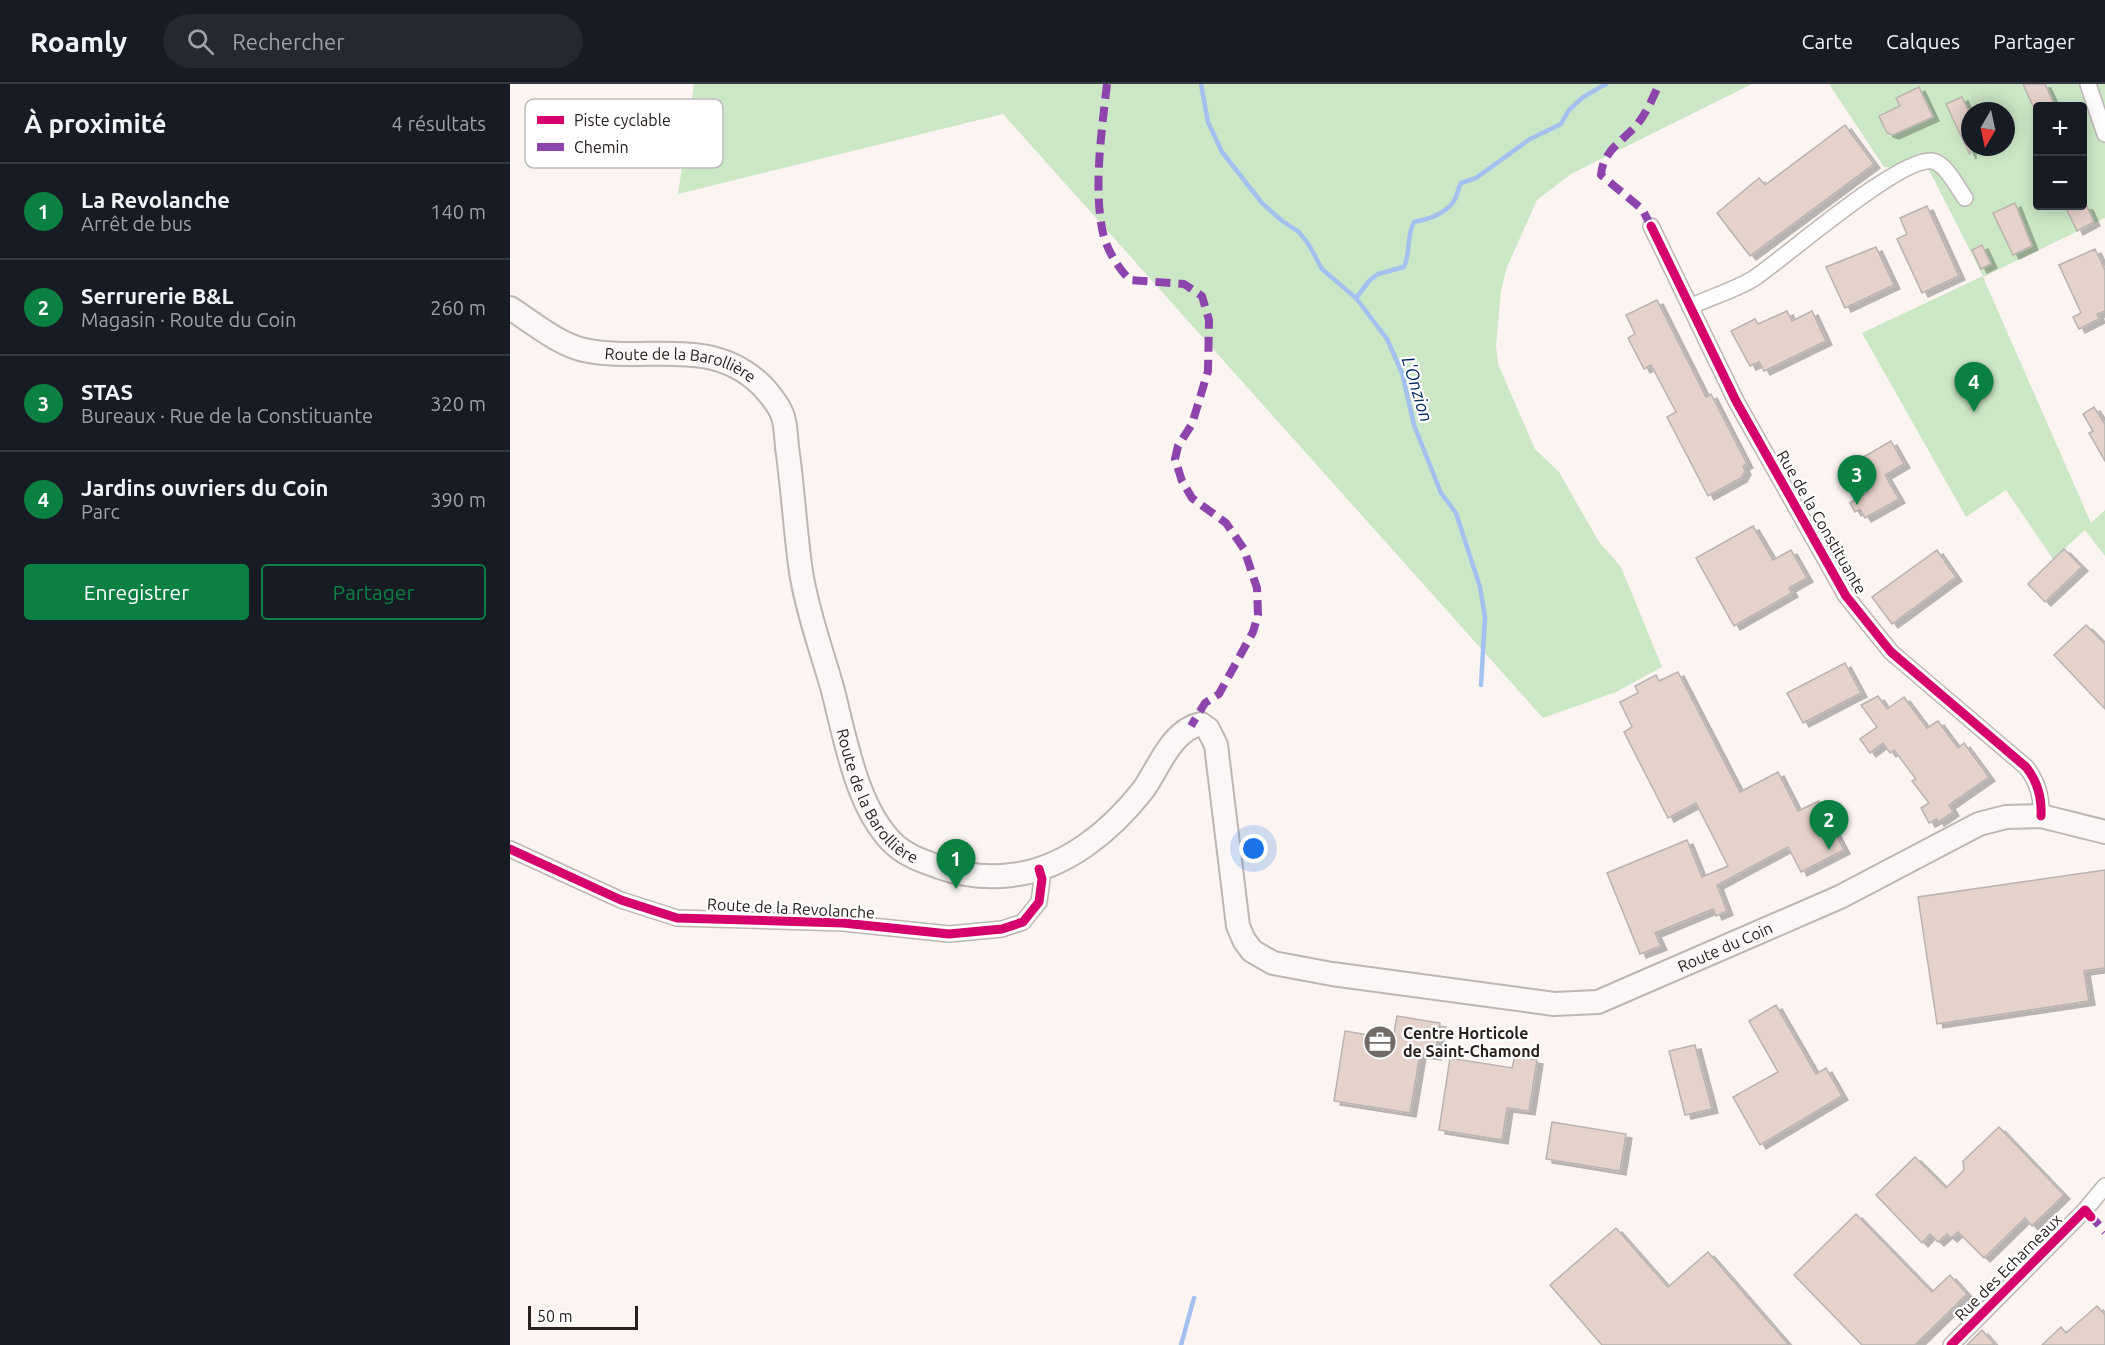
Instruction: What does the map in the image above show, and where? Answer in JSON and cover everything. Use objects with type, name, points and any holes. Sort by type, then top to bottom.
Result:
[{"type":"main road","name":"Route de la Barollière","points":[[510,308],[566,343],[582,350],[704,356],[726,360],[759,383],[782,414],[801,574],[852,762],[879,825],[895,844],[915,858],[946,869],[984,876],[1013,875],[1039,869],[1066,857],[1092,841],[1114,823],[1144,788],[1176,739],[1191,726],[1201,724],[1208,729],[1216,745],[1238,926],[1244,940],[1261,958],[1273,963],[1327,974]]},
{"type":"main road","name":"Route du Coin","points":[[1327,974],[1554,1004],[1598,1002],[1840,897],[1979,824],[2006,817],[2040,816],[2105,832]]},
{"type":"street","points":[[2088,84],[2105,134]]},
{"type":"street","points":[[1690,307],[1752,279],[1886,180],[1917,163],[1930,161],[1938,163],[1965,198]]},
{"type":"street","name":"Rue de la Constituante","points":[[1652,226],[1736,401],[1846,596],[1891,652],[2026,767],[2035,778],[2039,789],[2040,816]]},
{"type":"street","name":"Route de la Revolanche","points":[[510,849],[621,900],[677,918],[843,923],[949,934],[1002,929],[1023,922],[1039,902],[1041,879],[1039,869]]},
{"type":"street","name":"Rue des Echarneaux","points":[[1952,1345],[2085,1210],[2105,1186]]},
{"type":"green space","points":[[694,84],[1752,84],[1571,174],[1537,200],[1507,267],[1501,291],[1496,346],[1498,364],[1535,449],[1559,472],[1599,542],[1621,567],[1662,667],[1616,692],[1543,718],[1003,114],[678,194],[682,168],[723,168],[723,99],[692,99]]},
{"type":"green space","points":[[1829,84],[2105,84],[2105,218],[1983,277],[2091,523],[2105,510],[2105,556],[2085,530],[2053,559],[2006,490],[1966,517],[1862,333],[1983,276],[1929,170],[1884,167]]},
{"type":"building","points":[[2023,84],[2045,84],[2053,102],[2033,102],[2033,106]]},
{"type":"building","points":[[1919,87],[1933,117],[1893,135],[1887,133],[1879,116],[1900,106],[1896,98]]},
{"type":"building","points":[[1962,97],[1964,102],[1961,102],[1961,136],[1946,104]]},
{"type":"building","points":[[1845,125],[1874,164],[1750,256],[1717,213],[1759,178],[1765,185]]},
{"type":"building","points":[[2015,203],[2032,246],[2013,255],[1993,213]]},
{"type":"building","points":[[1927,206],[1959,276],[1922,293],[1897,239],[1907,234],[1900,218]]},
{"type":"building","points":[[2087,206],[2094,222],[2077,231],[2067,210],[2087,210]]},
{"type":"building","points":[[1982,245],[1991,264],[1981,269],[1972,250]]},
{"type":"building","points":[[1876,247],[1894,285],[1845,308],[1826,267]]},
{"type":"building","points":[[2095,249],[2105,270],[2105,311],[2097,314],[2099,319],[2079,329],[2073,317],[2081,313],[2059,265]]},
{"type":"building","points":[[1657,300],[1706,397],[1711,394],[1747,464],[1743,466],[1745,471],[1741,478],[1708,496],[1667,417],[1676,412],[1651,365],[1644,369],[1628,338],[1635,334],[1626,315]]},
{"type":"building","points":[[1787,311],[1792,321],[1812,311],[1826,341],[1764,371],[1759,362],[1750,366],[1731,331],[1755,319],[1758,324]]},
{"type":"building","points":[[2094,407],[2105,424],[2105,461],[2089,433],[2093,431],[2083,414]]},
{"type":"building","points":[[1891,441],[1904,464],[1885,475],[1899,499],[1865,518],[1860,509],[1855,512],[1850,503],[1868,492],[1853,463]]},
{"type":"building","points":[[1753,526],[1773,560],[1791,550],[1807,578],[1789,588],[1792,593],[1734,626],[1696,558]]},
{"type":"building","points":[[2064,549],[2082,567],[2045,602],[2028,584]]},
{"type":"building","points":[[1937,550],[1956,577],[1892,624],[1872,597]]},
{"type":"building","points":[[2086,625],[2105,644],[2105,709],[2054,655]]},
{"type":"building","points":[[1845,663],[1861,693],[1803,723],[1787,693]]},
{"type":"building","points":[[1678,672],[1740,792],[1778,772],[1798,811],[1819,801],[1844,850],[1801,872],[1788,847],[1717,885],[1727,911],[1716,916],[1713,909],[1655,933],[1661,946],[1640,954],[1607,873],[1687,840],[1702,877],[1728,866],[1696,803],[1668,818],[1624,732],[1632,727],[1620,702],[1638,693],[1635,686],[1656,675],[1659,681]]},
{"type":"building","points":[[1878,696],[1887,709],[1904,697],[1927,728],[1938,721],[1958,748],[1964,743],[1989,777],[1949,805],[1953,812],[1938,822],[1937,819],[1929,823],[1921,808],[1929,803],[1912,781],[1916,779],[1894,750],[1890,753],[1883,743],[1870,753],[1860,739],[1877,727],[1861,705]]},
{"type":"building","points":[[2105,870],[2105,968],[2084,971],[2089,1001],[1937,1024],[1918,897]]},
{"type":"building","points":[[1776,1005],[1816,1074],[1826,1068],[1842,1096],[1760,1145],[1733,1097],[1778,1072],[1749,1021]]},
{"type":"building","points":[[1397,1016],[1440,1023],[1435,1056],[1420,1054],[1410,1113],[1334,1101],[1345,1031],[1393,1039]]},
{"type":"building","points":[[1695,1045],[1712,1109],[1685,1115],[1669,1051]]},
{"type":"building","points":[[1515,1056],[1537,1060],[1529,1111],[1507,1108],[1502,1140],[1439,1130],[1450,1058],[1512,1068]]},
{"type":"building","points":[[1552,1122],[1626,1134],[1620,1171],[1546,1159]]},
{"type":"building","points":[[1999,1127],[2064,1195],[2032,1226],[2025,1218],[1984,1258],[1958,1232],[1951,1238],[1947,1234],[1938,1242],[1930,1234],[1922,1243],[1876,1195],[1915,1157],[1946,1188],[1964,1170],[1963,1161]]},
{"type":"building","points":[[1856,1214],[1932,1292],[1950,1275],[1967,1294],[1915,1345],[1862,1345],[1794,1275]]},
{"type":"building","points":[[1616,1228],[1668,1287],[1708,1252],[1789,1345],[1602,1345],[1550,1285]]},
{"type":"building","points":[[2097,1306],[2105,1315],[2105,1345],[2042,1345],[2061,1327],[2066,1333]]},
{"type":"building","points":[[1982,1330],[1995,1345],[1967,1345]]},
{"type":"waterway","name":"L'Onzion","points":[[1201,84],[1208,122],[1222,152],[1262,203],[1299,232],[1322,269],[1356,298],[1387,339],[1402,373],[1414,425],[1441,493],[1456,513],[1480,587],[1485,617],[1481,685]]},
{"type":"waterway","points":[[1356,298],[1370,280],[1378,274],[1404,267],[1414,222],[1444,211],[1453,203],[1461,183],[1476,178],[1530,139],[1561,124],[1569,110],[1583,97],[1606,84]]},
{"type":"waterway","name":"L'Onzion","points":[[1181,1345],[1194,1298]]},
{"type":"marked path","points":[[1107,84],[1099,178],[1103,233],[1107,246],[1121,270],[1130,280],[1184,284],[1202,296],[1209,320],[1208,371],[1192,424],[1178,446],[1175,459],[1182,481],[1192,498],[1226,523],[1244,549],[1257,588],[1258,615],[1253,632],[1219,694],[1205,703],[1191,726]]},
{"type":"marked path","points":[[1651,226],[1642,209],[1601,175],[1605,159],[1640,121],[1659,84]]},
{"type":"marked path","points":[[2089,1214],[2105,1232]]},
{"type":"cycle path","points":[[1651,226],[1736,401],[1846,596],[1891,652],[2026,767],[2034,778],[2038,790],[2041,816]]},
{"type":"cycle path","points":[[510,849],[621,900],[677,918],[843,923],[949,934],[1002,929],[1023,922],[1039,902],[1042,879],[1039,869]]},
{"type":"cycle path","points":[[1951,1345],[2085,1210],[2091,1217]]},
{"type":"place","name":"Jardins ouvriers du Coin","points":[[1974,412]]},
{"type":"place","name":"STAS","points":[[1857,505]]},
{"type":"place","name":"Serrurerie B&L","points":[[1829,850]]},
{"type":"place","name":"La Revolanche","points":[[956,889]]},
{"type":"place","name":"Centre Horticole de Saint-Chamond","points":[[1380,1042]]}]
